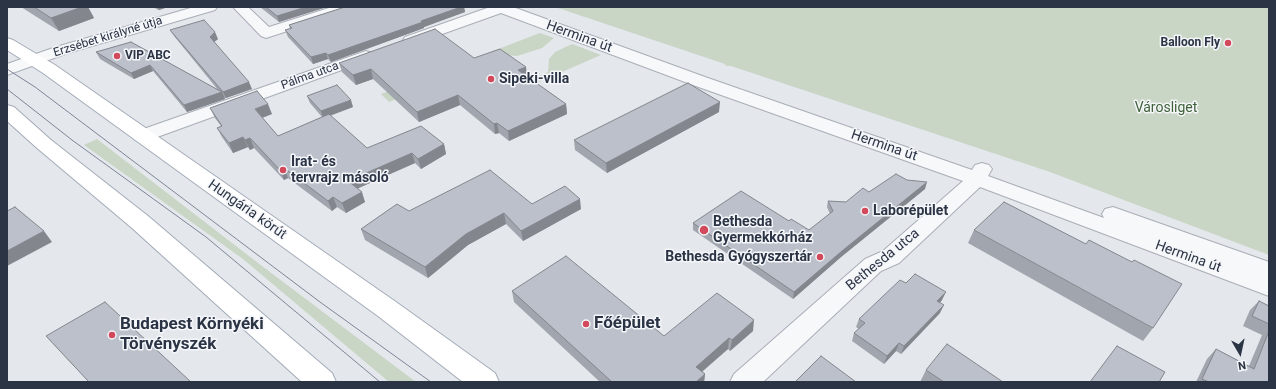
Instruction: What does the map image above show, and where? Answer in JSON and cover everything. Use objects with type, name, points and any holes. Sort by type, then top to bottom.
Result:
[{"type":"main road","name":"Hungária körút","points":[[7,43],[35,60],[387,309],[485,382]]},
{"type":"main road","points":[[7,111],[44,144],[140,222],[322,382]]},
{"type":"street","name":"Erzsébet királyné útja","points":[[7,70],[62,50],[210,7]]},
{"type":"street","points":[[240,7],[266,33],[347,7]]},
{"type":"street","name":"Hermina út","points":[[502,7],[699,81],[1269,270]]},
{"type":"street","name":"Pálma utca","points":[[142,136],[502,7]]},
{"type":"street","name":"Hermina út","points":[[529,7],[980,174],[1269,287]]},
{"type":"street","name":"Bethesda utca","points":[[744,382],[873,265],[891,257],[980,174]]},
{"type":"green space","name":"Városliget","points":[[555,7],[1269,7],[1269,255],[1050,172],[731,66],[726,66],[725,64]]},
{"type":"green space","points":[[540,33],[554,38],[542,48],[517,56],[506,55],[389,102],[381,94]]},
{"type":"green space","points":[[572,44],[601,55],[509,95],[504,91],[548,72],[549,59],[555,52]]},
{"type":"green space","points":[[97,139],[416,382],[389,382],[243,259],[84,145]]},
{"type":"building","points":[[34,7],[82,7],[51,18]]},
{"type":"building","points":[[266,7],[306,7],[277,16]]},
{"type":"building","points":[[345,7],[461,7],[421,21],[423,22],[328,55],[326,53],[311,57],[285,30],[292,28],[289,25]]},
{"type":"building","points":[[204,20],[215,32],[210,37],[249,82],[223,92],[170,30]]},
{"type":"building","points":[[435,29],[474,58],[500,49],[526,67],[518,70],[566,104],[508,131],[497,123],[494,124],[458,95],[417,112],[371,69],[353,75],[339,63]]},
{"type":"building","points":[[131,42],[222,92],[184,105],[150,65],[131,73],[96,52]]},
{"type":"building","points":[[688,83],[720,102],[606,163],[574,140]]},
{"type":"building","points":[[337,85],[351,100],[321,111],[307,96]]},
{"type":"building","points":[[257,91],[268,104],[255,109],[278,136],[329,114],[367,148],[421,126],[444,144],[418,159],[412,153],[348,181],[362,192],[342,203],[333,197],[328,201],[284,168],[280,170],[250,138],[245,140],[243,137],[229,143],[217,128],[222,126],[210,108]]},
{"type":"building","points":[[490,170],[532,204],[565,186],[580,199],[521,231],[504,213],[466,234],[425,267],[361,229],[397,204],[409,211]]},
{"type":"building","points":[[896,174],[907,180],[927,182],[794,292],[693,223],[741,191],[789,221],[791,219],[809,230],[833,211],[828,201],[846,202],[863,188],[869,192]]},
{"type":"building","points":[[1004,202],[1086,244],[1089,240],[1132,262],[1134,260],[1182,284],[1153,328],[974,230]]},
{"type":"building","points":[[15,207],[44,231],[7,251],[7,211]]},
{"type":"building","name":"Főépület","points":[[566,256],[664,336],[717,293],[754,320],[732,340],[729,338],[696,367],[705,374],[696,382],[612,382],[512,291]]},
{"type":"building","points":[[915,274],[946,292],[937,301],[944,305],[904,346],[899,343],[887,356],[854,333],[865,323],[859,319],[900,280],[906,283]]},
{"type":"building","points":[[1259,301],[1269,306],[1269,324],[1252,316]]},
{"type":"building","name":"Budapest Környéki Törvényszék","points":[[105,302],[191,382],[89,382],[46,336]]},
{"type":"building","points":[[1269,331],[1269,382],[1209,382],[1202,379],[1216,349],[1254,369]]},
{"type":"building","points":[[947,344],[1003,382],[944,382],[926,370]]},
{"type":"building","points":[[1117,346],[1165,372],[1159,382],[1090,382]]},
{"type":"building","points":[[821,356],[856,382],[795,382]]},
{"type":"tram line","points":[[7,69],[35,87],[320,302],[431,382]]},
{"type":"tram line","points":[[7,89],[72,140],[206,237],[380,382]]},
{"type":"place","name":"Balloon Fly","points":[[1228,43]]},
{"type":"place","name":"VIP ABC","points":[[117,56]]},
{"type":"place","name":"Sipeki-villa","points":[[491,79]]},
{"type":"place","name":"Irat- és tervrajz másoló","points":[[283,170]]},
{"type":"place","name":"Laborépület","points":[[865,211]]},
{"type":"place","name":"Bethesda Gyermekkórház","points":[[704,230]]},
{"type":"place","name":"Bethesda Gyógyszertár","points":[[820,257]]},
{"type":"place","name":"Főépület","points":[[586,324]]},
{"type":"place","name":"Budapest Környéki Törvényszék","points":[[112,335]]}]
